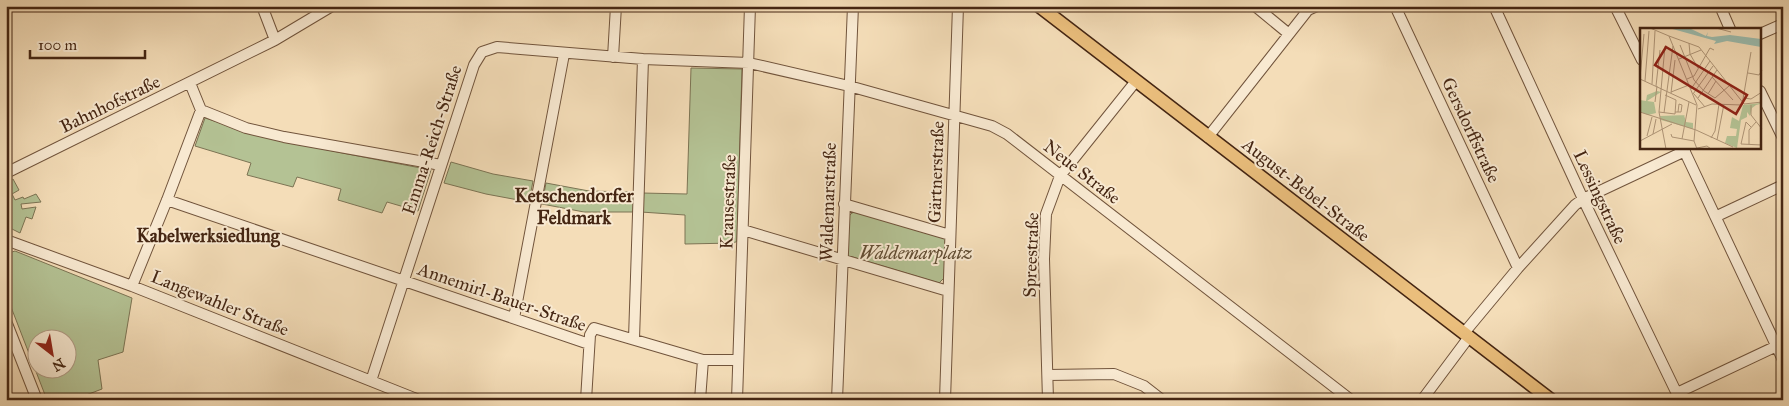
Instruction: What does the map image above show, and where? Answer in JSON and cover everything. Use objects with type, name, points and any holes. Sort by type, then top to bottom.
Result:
[{"type":"main road","name":"August-Bebel-Straße","points":[[1040,6],[1551,400]]},
{"type":"street","points":[[262,6],[275,40]]},
{"type":"street","name":"Bahnhofstraße","points":[[6,173],[275,40],[332,6]]},
{"type":"street","points":[[613,57],[616,6]]},
{"type":"street","name":"Krausestraße","points":[[737,400],[750,6]]},
{"type":"street","name":"Waldemarstraße","points":[[837,400],[848,86],[853,6]]},
{"type":"street","name":"Gärtnerstraße","points":[[945,400],[958,6]]},
{"type":"street","points":[[1255,6],[1289,34]]},
{"type":"street","points":[[1208,137],[1308,10],[1317,6]]},
{"type":"street","name":"Gersdorffstraße","points":[[1395,6],[1518,268]]},
{"type":"street","name":"Lessingstraße","points":[[1494,6],[1583,199],[1679,396]]},
{"type":"street","points":[[1615,6],[1640,56]]},
{"type":"street","points":[[1720,6],[1730,28]]},
{"type":"street","points":[[1762,33],[1783,24]]},
{"type":"street","name":"Emma-Reich-Straße","points":[[371,381],[474,65],[482,52],[497,47],[564,54],[749,63]]},
{"type":"street","points":[[514,318],[564,54]]},
{"type":"street","points":[[634,339],[643,59]]},
{"type":"street","name":"Neue Straße","points":[[749,63],[848,86],[954,115],[992,126],[1007,134],[1351,400]]},
{"type":"street","name":"Spreestraße","points":[[1048,400],[1044,259],[1046,214],[1060,176],[1136,80]]},
{"type":"street","points":[[132,286],[201,110],[190,83]]},
{"type":"street","points":[[1762,95],[1783,138]]},
{"type":"street","points":[[201,110],[246,128],[284,137],[441,166]]},
{"type":"street","points":[[1422,400],[1467,335],[1518,268],[1575,206],[1583,199],[1684,150],[1780,344],[1783,360]]},
{"type":"street","points":[[1716,216],[1783,185]]},
{"type":"street","name":"Annemirl-Bauer-Straße","points":[[167,200],[589,344]]},
{"type":"street","points":[[844,204],[950,235]]},
{"type":"street","points":[[743,230],[948,291]]},
{"type":"street","name":"Langewahler Straße","points":[[6,240],[132,286],[420,400]]},
{"type":"street","points":[[6,321],[8,332],[36,400]]},
{"type":"street","points":[[586,400],[590,335],[594,328],[703,360],[738,360]]},
{"type":"street","points":[[1679,396],[1780,344]]},
{"type":"street","points":[[700,400],[703,360]]},
{"type":"street","points":[[1048,375],[1114,374],[1144,386],[1162,400]]},
{"type":"green space","points":[[691,68],[742,69],[737,241],[734,243],[685,244],[685,215],[641,212],[642,193],[687,194]]},
{"type":"green space","points":[[205,118],[260,135],[345,154],[431,170],[418,211],[387,202],[382,213],[338,200],[341,189],[297,177],[293,187],[247,175],[251,163],[195,146]]},
{"type":"green space","points":[[451,162],[493,174],[533,181],[529,202],[486,194],[444,183]]},
{"type":"green space","points":[[13,179],[19,190],[12,194],[15,200],[23,197],[24,199],[36,194],[41,202],[21,204],[22,209],[36,207],[32,219],[26,217],[20,233],[6,226],[6,184]]},
{"type":"green space","points":[[546,183],[589,191],[633,192],[636,194],[636,210],[632,212],[584,212],[542,204]]},
{"type":"green space","name":"Waldemarplatz","points":[[855,212],[946,239],[944,278],[939,283],[846,255],[848,217]]},
{"type":"green space","points":[[15,251],[132,298],[123,352],[98,360],[102,389],[73,400],[47,400],[38,378],[78,378],[78,328],[28,328],[28,351],[6,294],[6,254]]},
{"type":"district","name":"Ketschendorfer Feldmark","points":[[574,206]]},
{"type":"district","name":"Kabelwerksiedlung","points":[[208,235]]}]
